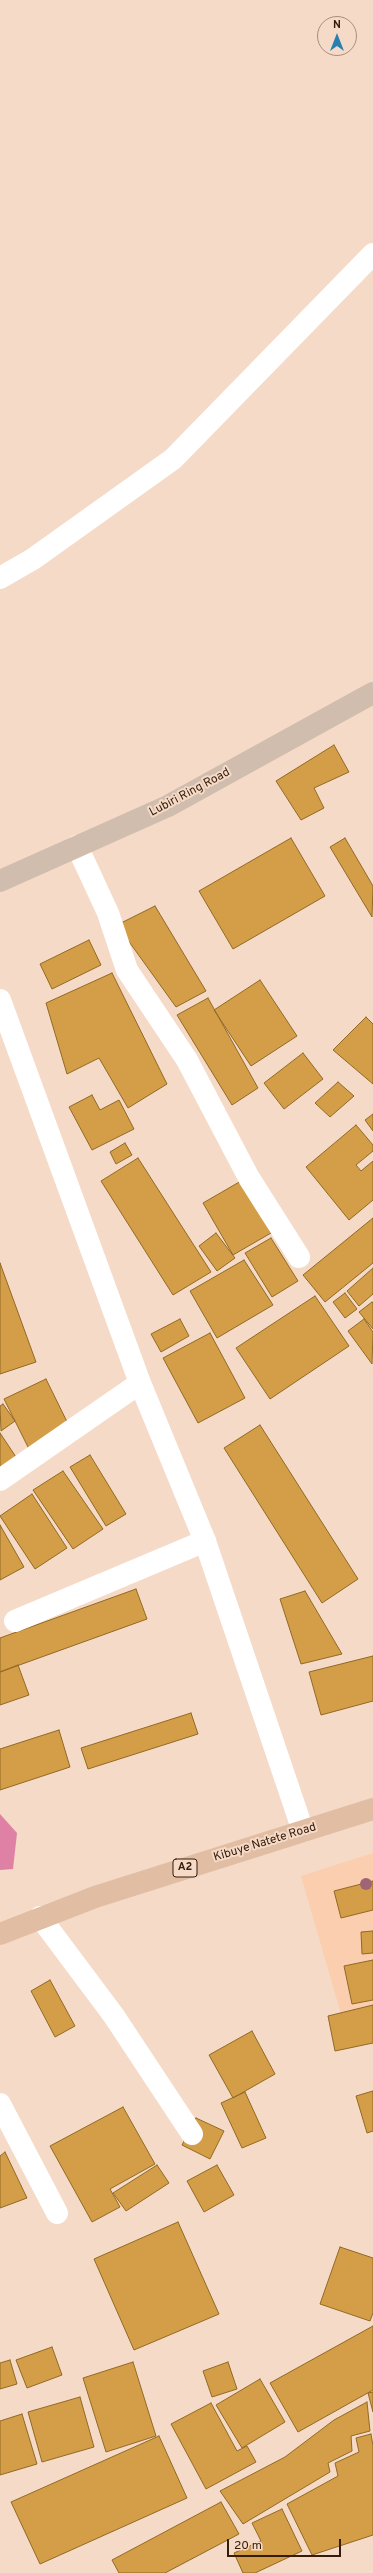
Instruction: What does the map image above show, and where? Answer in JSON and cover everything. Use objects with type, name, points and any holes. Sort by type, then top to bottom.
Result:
[{"type":"main road","name":"Lubiri Ring Road","points":[[0,881],[168,806],[373,693]]},
{"type":"main road","name":"Kibuye Natete Road","points":[[0,1934],[95,1896],[373,1809]]},
{"type":"street","points":[[0,578],[33,559],[173,459],[373,254]]},
{"type":"street","points":[[77,846],[108,913],[128,970],[187,1060],[249,1178],[299,1257]]},
{"type":"street","points":[[0,1000],[140,1383],[205,1541],[303,1831]]},
{"type":"street","points":[[0,1480],[140,1383]]},
{"type":"street","points":[[15,1620],[205,1541]]},
{"type":"street","points":[[40,1917],[114,2016],[192,2134]]},
{"type":"street","points":[[0,2104],[57,2213]]},
{"type":"shaded area","points":[[0,1814],[17,1833],[13,1869],[0,1870]]},
{"type":"shaded area","points":[[373,1853],[373,2026],[345,2028],[301,1876]]},
{"type":"building","points":[[334,745],[349,772],[314,788],[324,808],[301,820],[276,781]]},
{"type":"building","points":[[291,838],[325,896],[233,949],[199,891]]},
{"type":"building","points":[[345,838],[373,886],[372,917],[330,847]]},
{"type":"building","points":[[155,906],[206,991],[176,1007],[117,925]]},
{"type":"building","points":[[89,940],[101,965],[52,989],[40,964]]},
{"type":"building","points":[[112,973],[167,1084],[128,1108],[99,1058],[67,1074],[46,1003]]},
{"type":"building","points":[[260,980],[297,1036],[251,1066],[214,1010]]},
{"type":"building","points":[[208,998],[258,1088],[232,1105],[177,1015]]},
{"type":"building","points":[[366,1017],[373,1024],[373,1084],[333,1050]]},
{"type":"building","points":[[303,1053],[323,1079],[284,1109],[264,1083]]},
{"type":"building","points":[[338,1082],[354,1096],[330,1117],[315,1103]]},
{"type":"building","points":[[92,1095],[100,1110],[119,1100],[134,1129],[92,1150],[69,1107]]},
{"type":"building","points":[[373,1114],[373,1131],[365,1120]]},
{"type":"building","points":[[356,1125],[373,1145],[373,1151],[356,1165],[361,1171],[373,1161],[373,1200],[349,1220],[306,1167]]},
{"type":"building","points":[[125,1143],[132,1155],[116,1164],[110,1152]]},
{"type":"building","points":[[138,1158],[211,1272],[173,1295],[101,1181]]},
{"type":"building","points":[[241,1181],[271,1233],[233,1255],[203,1203]]},
{"type":"building","points":[[373,1218],[373,1263],[325,1302],[303,1275]]},
{"type":"building","points":[[216,1233],[235,1258],[217,1271],[199,1246]]},
{"type":"building","points":[[271,1238],[298,1281],[272,1297],[245,1253]]},
{"type":"building","points":[[244,1260],[273,1305],[217,1338],[190,1291]]},
{"type":"building","points":[[0,1263],[36,1362],[0,1374]]},
{"type":"building","points":[[373,1268],[373,1294],[359,1306],[347,1291]]},
{"type":"building","points":[[345,1293],[357,1309],[345,1318],[333,1302]]},
{"type":"building","points":[[315,1296],[349,1346],[270,1399],[236,1348]]},
{"type":"building","points":[[372,1302],[373,1303],[373,1329],[359,1312]]},
{"type":"building","points":[[180,1319],[189,1336],[161,1352],[151,1334]]},
{"type":"building","points":[[364,1319],[373,1332],[372,1364],[348,1331]]},
{"type":"building","points":[[210,1333],[245,1398],[198,1423],[163,1358]]},
{"type":"building","points":[[46,1379],[76,1440],[35,1461],[4,1399]]},
{"type":"building","points":[[3,1404],[15,1421],[1,1431],[0,1406]]},
{"type":"building","points":[[260,1425],[358,1579],[322,1603],[224,1448]]},
{"type":"building","points":[[0,1433],[18,1460],[0,1472]]},
{"type":"building","points":[[90,1455],[126,1514],[106,1526],[70,1467]]},
{"type":"building","points":[[63,1471],[103,1529],[73,1549],[33,1490]]},
{"type":"building","points":[[32,1494],[67,1548],[35,1569],[0,1516]]},
{"type":"building","points":[[0,1525],[24,1567],[0,1580]]},
{"type":"building","points":[[136,1589],[147,1619],[0,1672],[0,1638]]},
{"type":"building","points":[[305,1591],[342,1654],[301,1664],[280,1599]]},
{"type":"building","points":[[373,1656],[373,1701],[321,1715],[309,1672]]},
{"type":"building","points":[[18,1665],[29,1695],[0,1705],[0,1672]]},
{"type":"building","points":[[191,1713],[198,1734],[88,1769],[81,1748]]},
{"type":"building","points":[[59,1730],[70,1767],[0,1790],[0,1749]]},
{"type":"building","points":[[373,1881],[373,1910],[341,1918],[334,1891]]},
{"type":"building","points":[[373,1931],[373,1953],[362,1954],[361,1932]]},
{"type":"building","points":[[373,1960],[373,2000],[352,2004],[344,1966]]},
{"type":"building","points":[[50,1980],[75,2026],[55,2037],[31,1991]]},
{"type":"building","points":[[373,2005],[373,2043],[335,2051],[328,2016]]},
{"type":"building","points":[[252,2031],[275,2074],[233,2098],[209,2055]]},
{"type":"building","points":[[373,2091],[373,2131],[367,2133],[356,2096]]},
{"type":"building","points":[[245,2092],[266,2138],[242,2148],[221,2103]]},
{"type":"building","points":[[123,2107],[155,2164],[110,2189],[120,2207],[92,2222],[50,2146]]},
{"type":"building","points":[[196,2118],[224,2131],[210,2159],[182,2145]]},
{"type":"building","points":[[5,2152],[27,2198],[0,2208],[0,2156]]},
{"type":"building","points":[[157,2165],[169,2183],[126,2211],[113,2193]]},
{"type":"building","points":[[217,2165],[234,2195],[204,2212],[187,2181]]},
{"type":"building","points":[[178,2222],[219,2314],[134,2350],[94,2259]]},
{"type":"building","points":[[340,2247],[373,2258],[373,2313],[370,2321],[320,2304]]},
{"type":"building","points":[[373,2326],[373,2390],[298,2432],[270,2383]]},
{"type":"building","points":[[52,2347],[62,2375],[27,2388],[16,2360]]},
{"type":"building","points":[[10,2360],[17,2384],[0,2389],[0,2363]]},
{"type":"building","points":[[133,2362],[156,2436],[106,2452],[83,2378]]},
{"type":"building","points":[[228,2362],[237,2389],[212,2397],[203,2371]]},
{"type":"building","points":[[260,2379],[285,2422],[242,2448],[216,2405]]},
{"type":"building","points":[[373,2392],[373,2412],[368,2393]]},
{"type":"building","points":[[80,2397],[94,2447],[42,2462],[28,2412]]},
{"type":"building","points":[[367,2402],[370,2431],[351,2436],[352,2451],[328,2463],[330,2472],[243,2524],[220,2491],[285,2457],[334,2420]]},
{"type":"building","points":[[211,2403],[237,2451],[247,2446],[256,2462],[206,2489],[171,2424]]},
{"type":"building","points":[[22,2414],[37,2464],[0,2475],[0,2421]]},
{"type":"building","points":[[371,2434],[373,2446],[373,2535],[312,2555],[287,2504],[338,2476],[335,2463],[359,2452],[356,2438]]},
{"type":"building","points":[[159,2436],[187,2498],[40,2564],[11,2502]]},
{"type":"building","points":[[221,2502],[239,2534],[165,2573],[119,2573],[112,2560]]},
{"type":"building","points":[[282,2509],[302,2551],[255,2573],[243,2573],[234,2553],[261,2541],[252,2523]]}]
